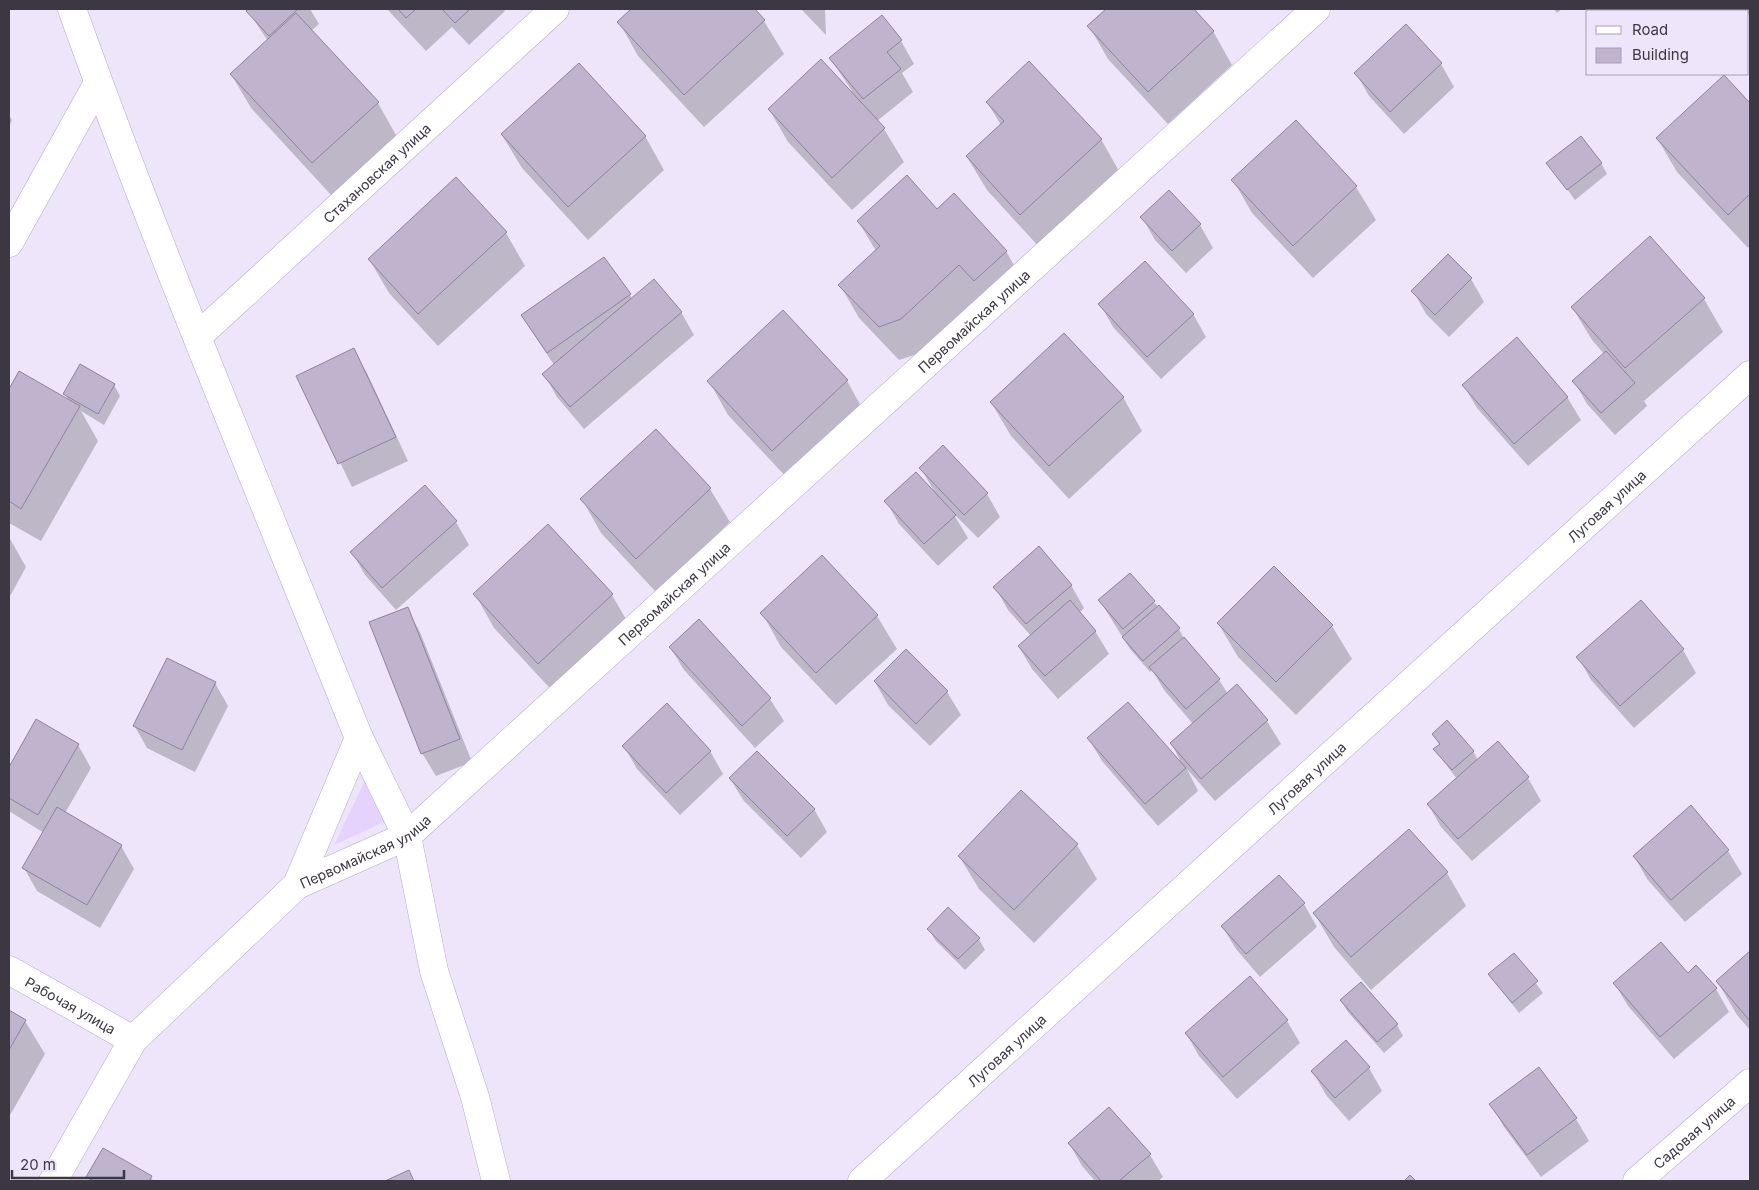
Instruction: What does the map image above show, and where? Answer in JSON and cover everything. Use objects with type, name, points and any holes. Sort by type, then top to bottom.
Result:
[{"type":"street","points":[[72,9],[98,83],[358,738],[407,836],[434,971],[474,1097],[496,1181]]},
{"type":"street","name":"Стахановская улица","points":[[198,336],[555,9]]},
{"type":"street","name":"Первомайская улица","points":[[53,1181],[133,1040],[297,885],[407,836],[1316,9]]},
{"type":"street","points":[[9,243],[98,83]]},
{"type":"street","name":"Луговая улица","points":[[862,1181],[1750,375]]},
{"type":"street","points":[[297,885],[358,738]]},
{"type":"street","name":"Рабочая улица","points":[[9,970],[133,1040]]},
{"type":"street","name":"Садовая улица","points":[[1637,1181],[1750,1083]]},
{"type":"shaded area","points":[[365,781],[384,822],[334,845]]},
{"type":"building","points":[[249,9],[298,9],[269,36],[246,11]]},
{"type":"building","points":[[398,9],[416,9],[406,18]]},
{"type":"building","points":[[442,9],[470,9],[455,23]]},
{"type":"building","points":[[631,9],[755,9],[765,20],[684,95],[617,22]]},
{"type":"building","points":[[1106,9],[1194,9],[1214,31],[1148,92],[1087,26]]},
{"type":"building","points":[[296,13],[379,102],[312,163],[230,74]]},
{"type":"building","points":[[882,15],[902,40],[887,52],[901,69],[863,99],[829,58]]},
{"type":"building","points":[[1406,24],[1442,63],[1390,112],[1354,73]]},
{"type":"building","points":[[821,59],[885,128],[832,178],[768,109]]},
{"type":"building","points":[[1029,61],[1102,139],[1020,215],[966,156],[1004,121],[986,102]]},
{"type":"building","points":[[579,63],[646,136],[568,207],[501,134]]},
{"type":"building","points":[[1724,75],[1750,103],[1750,194],[1728,215],[1656,138]]},
{"type":"building","points":[[1296,120],[1357,186],[1293,246],[1231,180]]},
{"type":"building","points":[[1581,136],[1602,163],[1567,190],[1546,163]]},
{"type":"building","points":[[907,175],[937,209],[954,193],[1007,251],[974,281],[959,265],[901,319],[879,327],[838,285],[880,246],[857,221]]},
{"type":"building","points":[[456,177],[507,232],[418,314],[368,259]]},
{"type":"building","points":[[1169,190],[1201,224],[1172,251],[1140,217]]},
{"type":"building","points":[[1650,236],[1705,298],[1625,368],[1571,307]]},
{"type":"building","points":[[1448,254],[1472,278],[1435,315],[1411,291]]},
{"type":"building","points":[[604,257],[631,294],[547,353],[521,315]]},
{"type":"building","points":[[1145,261],[1194,314],[1147,357],[1098,304]]},
{"type":"building","points":[[654,279],[682,312],[570,407],[542,374]]},
{"type":"building","points":[[783,310],[848,380],[772,451],[707,381]]},
{"type":"building","points":[[1064,333],[1124,397],[1049,466],[990,402]]},
{"type":"building","points":[[1517,337],[1568,397],[1514,444],[1462,385]]},
{"type":"building","points":[[354,348],[396,437],[338,464],[296,376]]},
{"type":"building","points":[[1606,351],[1635,383],[1601,413],[1572,381]]},
{"type":"building","points":[[80,364],[115,384],[98,414],[63,394]]},
{"type":"building","points":[[19,371],[80,406],[21,509],[9,501],[9,389]]},
{"type":"building","points":[[656,429],[711,488],[636,559],[580,499]]},
{"type":"building","points":[[943,445],[988,493],[964,515],[919,468]]},
{"type":"building","points":[[916,472],[956,515],[924,544],[884,501]]},
{"type":"building","points":[[425,485],[457,521],[382,588],[350,552]]},
{"type":"building","points":[[548,524],[613,594],[538,664],[473,594]]},
{"type":"building","points":[[1039,546],[1072,585],[1026,624],[993,587]]},
{"type":"building","points":[[822,555],[878,615],[816,673],[760,613]]},
{"type":"building","points":[[1274,566],[1333,625],[1276,682],[1217,623]]},
{"type":"building","points":[[1130,573],[1155,601],[1123,629],[1098,600]]},
{"type":"building","points":[[1070,600],[1096,631],[1045,676],[1018,646]]},
{"type":"building","points":[[1641,600],[1684,649],[1620,706],[1576,657]]},
{"type":"building","points":[[1159,605],[1180,628],[1143,661],[1122,637]]},
{"type":"building","points":[[408,607],[460,739],[421,754],[369,622]]},
{"type":"building","points":[[699,619],[771,698],[742,726],[669,647]]},
{"type":"building","points":[[1184,637],[1220,679],[1186,709],[1149,667]]},
{"type":"building","points":[[906,649],[948,691],[916,724],[874,681]]},
{"type":"building","points":[[167,658],[216,682],[182,750],[133,726]]},
{"type":"building","points":[[1237,684],[1268,720],[1201,779],[1170,743]]},
{"type":"building","points":[[1128,702],[1186,768],[1145,804],[1087,738]]},
{"type":"building","points":[[667,703],[711,751],[666,793],[622,746]]},
{"type":"building","points":[[36,719],[79,744],[38,815],[9,798],[9,767]]},
{"type":"building","points":[[1447,720],[1474,751],[1452,770],[1433,749],[1440,744],[1432,734]]},
{"type":"building","points":[[1498,741],[1529,777],[1458,839],[1427,804]]},
{"type":"building","points":[[757,751],[815,809],[787,836],[729,778]]},
{"type":"building","points":[[1021,790],[1078,844],[1014,910],[958,856]]},
{"type":"building","points":[[1691,805],[1729,850],[1671,900],[1633,856]]},
{"type":"building","points":[[57,807],[122,845],[87,905],[22,868]]},
{"type":"building","points":[[1409,829],[1448,872],[1351,957],[1313,913]]},
{"type":"building","points":[[1279,875],[1305,903],[1246,954],[1221,926]]},
{"type":"building","points":[[948,907],[980,938],[958,959],[927,929]]},
{"type":"building","points":[[1661,942],[1688,973],[1696,965],[1717,988],[1660,1037],[1613,983]]},
{"type":"building","points":[[1750,951],[1750,1021],[1716,981]]},
{"type":"building","points":[[1514,953],[1538,981],[1512,1003],[1488,974]]},
{"type":"building","points":[[1250,976],[1288,1020],[1223,1077],[1185,1033]]},
{"type":"building","points":[[1361,982],[1398,1024],[1377,1042],[1340,1000]]},
{"type":"building","points":[[9,1010],[26,1020],[9,1050]]},
{"type":"building","points":[[1346,1040],[1370,1067],[1335,1098],[1311,1071]]},
{"type":"building","points":[[1539,1067],[1577,1118],[1527,1155],[1489,1104]]},
{"type":"building","points":[[1109,1107],[1151,1154],[1119,1181],[1101,1181],[1068,1143]]},
{"type":"building","points":[[103,1148],[152,1176],[149,1181],[94,1181],[86,1177]]},
{"type":"building","points":[[409,1170],[414,1181],[385,1181]]},
{"type":"building","points":[[1410,1175],[1416,1181],[1404,1181]]}]
